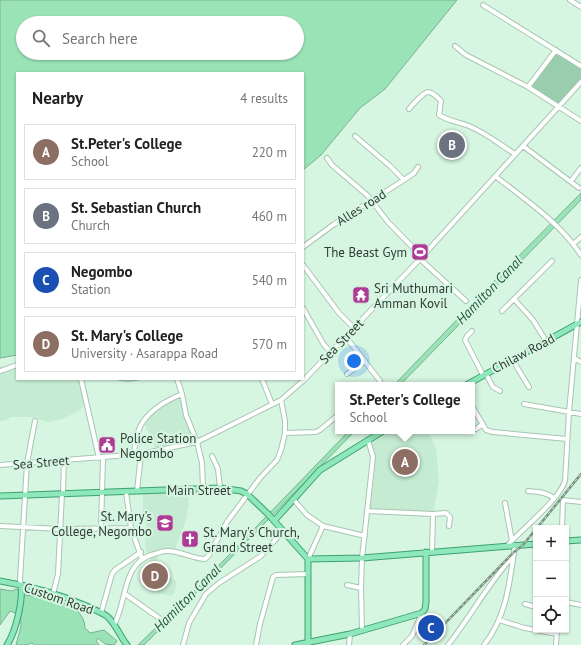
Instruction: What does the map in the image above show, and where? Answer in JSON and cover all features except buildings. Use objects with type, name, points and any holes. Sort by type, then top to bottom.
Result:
[{"type":"main road","name":"Chilaw Road","points":[[471,382],[579,323]]},
{"type":"main road","points":[[274,521],[320,470],[378,434]]},
{"type":"main road","name":"Main Street","points":[[0,496],[203,488],[220,488],[240,491],[247,494],[268,514],[308,559]]},
{"type":"main road","points":[[569,541],[581,540]]},
{"type":"main road","points":[[308,644],[308,559],[362,558],[512,544],[533,544]]},
{"type":"main road","points":[[295,645],[308,644],[350,634],[413,617],[422,613],[425,609],[426,602],[429,552]]},
{"type":"main road","name":"Custom Road","points":[[0,581],[53,594],[82,604],[101,613],[114,625],[127,645]]},
{"type":"main road","points":[[7,645],[18,615],[22,593],[21,585]]},
{"type":"street","points":[[570,0],[581,7]]},
{"type":"street","points":[[483,5],[581,66]]},
{"type":"street","points":[[455,46],[466,55],[528,87],[581,121]]},
{"type":"street","points":[[528,87],[556,50]]},
{"type":"street","name":"Sea Street","points":[[0,465],[141,454],[197,442],[281,400],[304,380],[346,338],[581,82]]},
{"type":"street","points":[[409,108],[425,92],[433,94],[441,101],[439,115],[469,126],[493,138],[498,144],[515,154]]},
{"type":"street","points":[[355,136],[404,180]]},
{"type":"street","points":[[523,146],[579,188]]},
{"type":"street","points":[[327,158],[332,165],[368,196],[388,222],[421,258],[466,301]]},
{"type":"street","name":"Alles road","points":[[304,246],[333,225],[372,202],[404,180],[414,173],[418,167]]},
{"type":"street","points":[[571,181],[581,168]]},
{"type":"street","points":[[495,176],[553,221],[581,255]]},
{"type":"street","points":[[573,244],[581,237]]},
{"type":"street","points":[[502,310],[552,261]]},
{"type":"street","points":[[304,266],[339,313],[354,328]]},
{"type":"street","points":[[512,544],[554,498],[563,487],[565,481],[569,412],[579,323],[581,280]]},
{"type":"street","points":[[514,299],[533,320],[546,341]]},
{"type":"street","points":[[304,310],[324,345],[331,352]]},
{"type":"street","points":[[472,331],[466,336],[465,340],[484,374],[493,387],[500,391]]},
{"type":"street","points":[[346,338],[380,382]]},
{"type":"street","points":[[574,358],[581,362]]},
{"type":"street","points":[[512,359],[529,387]]},
{"type":"street","points":[[347,374],[365,361]]},
{"type":"street","points":[[0,370],[16,365]]},
{"type":"street","points":[[81,380],[101,458],[101,528]]},
{"type":"street","points":[[177,380],[186,415],[197,442],[202,463],[203,488]]},
{"type":"street","points":[[262,380],[272,404]]},
{"type":"street","points":[[134,454],[137,433],[143,421],[161,405],[182,394]]},
{"type":"street","points":[[114,625],[122,607],[129,577],[135,565],[142,559],[165,551],[200,559],[205,559],[209,555],[227,522],[247,494],[277,460],[281,450],[285,421],[281,400]]},
{"type":"street","points":[[524,404],[581,414]]},
{"type":"street","points":[[475,411],[486,430],[493,432],[567,439]]},
{"type":"street","points":[[284,433],[316,432],[335,418]]},
{"type":"street","points":[[21,585],[27,463],[35,421]]},
{"type":"street","points":[[476,429],[483,424]]},
{"type":"street","points":[[362,630],[362,558],[373,457],[368,440]]},
{"type":"street","points":[[137,491],[141,454]]},
{"type":"street","points":[[212,456],[218,469],[220,488]]},
{"type":"street","points":[[53,594],[58,574],[64,460]]},
{"type":"street","points":[[528,491],[548,494],[554,498]]},
{"type":"street","points":[[126,492],[131,528],[141,552],[142,559]]},
{"type":"street","points":[[294,499],[307,514],[323,526],[364,536]]},
{"type":"street","points":[[562,525],[563,500],[581,502]]},
{"type":"street","points":[[484,645],[491,636],[499,620],[508,593],[514,555],[505,503]]},
{"type":"street","points":[[367,511],[433,514],[446,513],[450,516],[450,526]]},
{"type":"street","points":[[429,552],[433,514]]},
{"type":"street","points":[[0,526],[61,529],[131,528]]},
{"type":"street","points":[[308,559],[323,526]]},
{"type":"street","points":[[183,645],[189,623],[206,594],[219,583],[261,556],[283,531]]},
{"type":"street","points":[[101,613],[112,574],[115,570],[141,552]]},
{"type":"street","points":[[448,645],[469,617],[501,569],[514,555]]},
{"type":"street","points":[[256,645],[273,577],[276,575],[308,574]]},
{"type":"street","points":[[347,585],[361,588]]},
{"type":"street","points":[[125,594],[162,620]]},
{"type":"street","points":[[569,603],[581,605]]},
{"type":"street","points":[[526,604],[533,606]]},
{"type":"street","points":[[404,645],[412,636],[422,613]]},
{"type":"street","points":[[499,620],[533,629]]},
{"type":"street","points":[[556,645],[557,633]]},
{"type":"street","points":[[349,645],[350,634]]},
{"type":"shaded area","points":[[556,51],[581,68],[581,78],[558,104],[530,86]]},
{"type":"shaded area","points":[[16,365],[16,380],[81,380],[86,403],[80,410],[63,419],[48,422],[31,417],[11,417],[7,420],[0,421],[0,372]]},
{"type":"shaded area","points":[[116,380],[140,380],[128,382]]},
{"type":"shaded area","points":[[182,394],[186,415],[197,442],[157,450],[143,421],[156,408]]},
{"type":"shaded area","points":[[378,434],[429,434],[436,449],[439,482],[433,514],[367,511],[373,457],[368,440]]},
{"type":"shaded area","name":"St. Mary's College, Negombo","points":[[188,490],[189,504],[186,520],[174,552],[165,551],[147,557],[145,543],[146,525],[143,516],[143,492]]},
{"type":"shaded area","points":[[158,556],[154,572],[172,578],[177,582],[174,594],[170,596],[152,591],[144,582],[145,571],[151,558]]},
{"type":"water","points":[[0,0],[457,0],[385,89],[360,108],[321,155],[304,169],[304,72],[16,72],[16,355],[0,358]]},
{"type":"water","name":"Hamilton Canal","points":[[581,193],[581,200],[403,382],[397,382]]},
{"type":"water","name":"Hamilton Canal","points":[[346,434],[352,434],[144,645],[138,645],[198,587]]},
{"type":"water","points":[[0,589],[12,591],[16,589],[18,590],[19,594],[49,599],[69,606],[77,611],[83,618],[85,628],[90,633],[104,630],[117,641],[114,645],[105,644],[98,638],[96,641],[99,645],[35,645],[32,643],[26,645],[16,645],[21,627],[21,615],[10,611],[0,625]]},
{"type":"waterway","points":[[569,605],[574,606]]},
{"type":"railway","points":[[539,525],[581,474]]},
{"type":"railway","points":[[424,645],[514,552],[523,545],[533,533]]},
{"type":"place","name":"St. Sebastian Church","points":[[452,145]]},
{"type":"place","name":"The Beast Gym","points":[[420,252]]},
{"type":"place","name":"Sri Muthumari Amman Kovil","points":[[361,295]]},
{"type":"place","name":"Police Station Negombo","points":[[107,445]]},
{"type":"place","name":"St.Peter's College","points":[[405,462]]},
{"type":"place","name":"St. Mary's College, Negombo","points":[[165,523]]},
{"type":"place","name":"St. Mary's Church, Grand Street","points":[[190,539]]},
{"type":"place","name":"St. Mary's College","points":[[155,576]]},
{"type":"place","name":"Negombo","points":[[431,628]]}]
